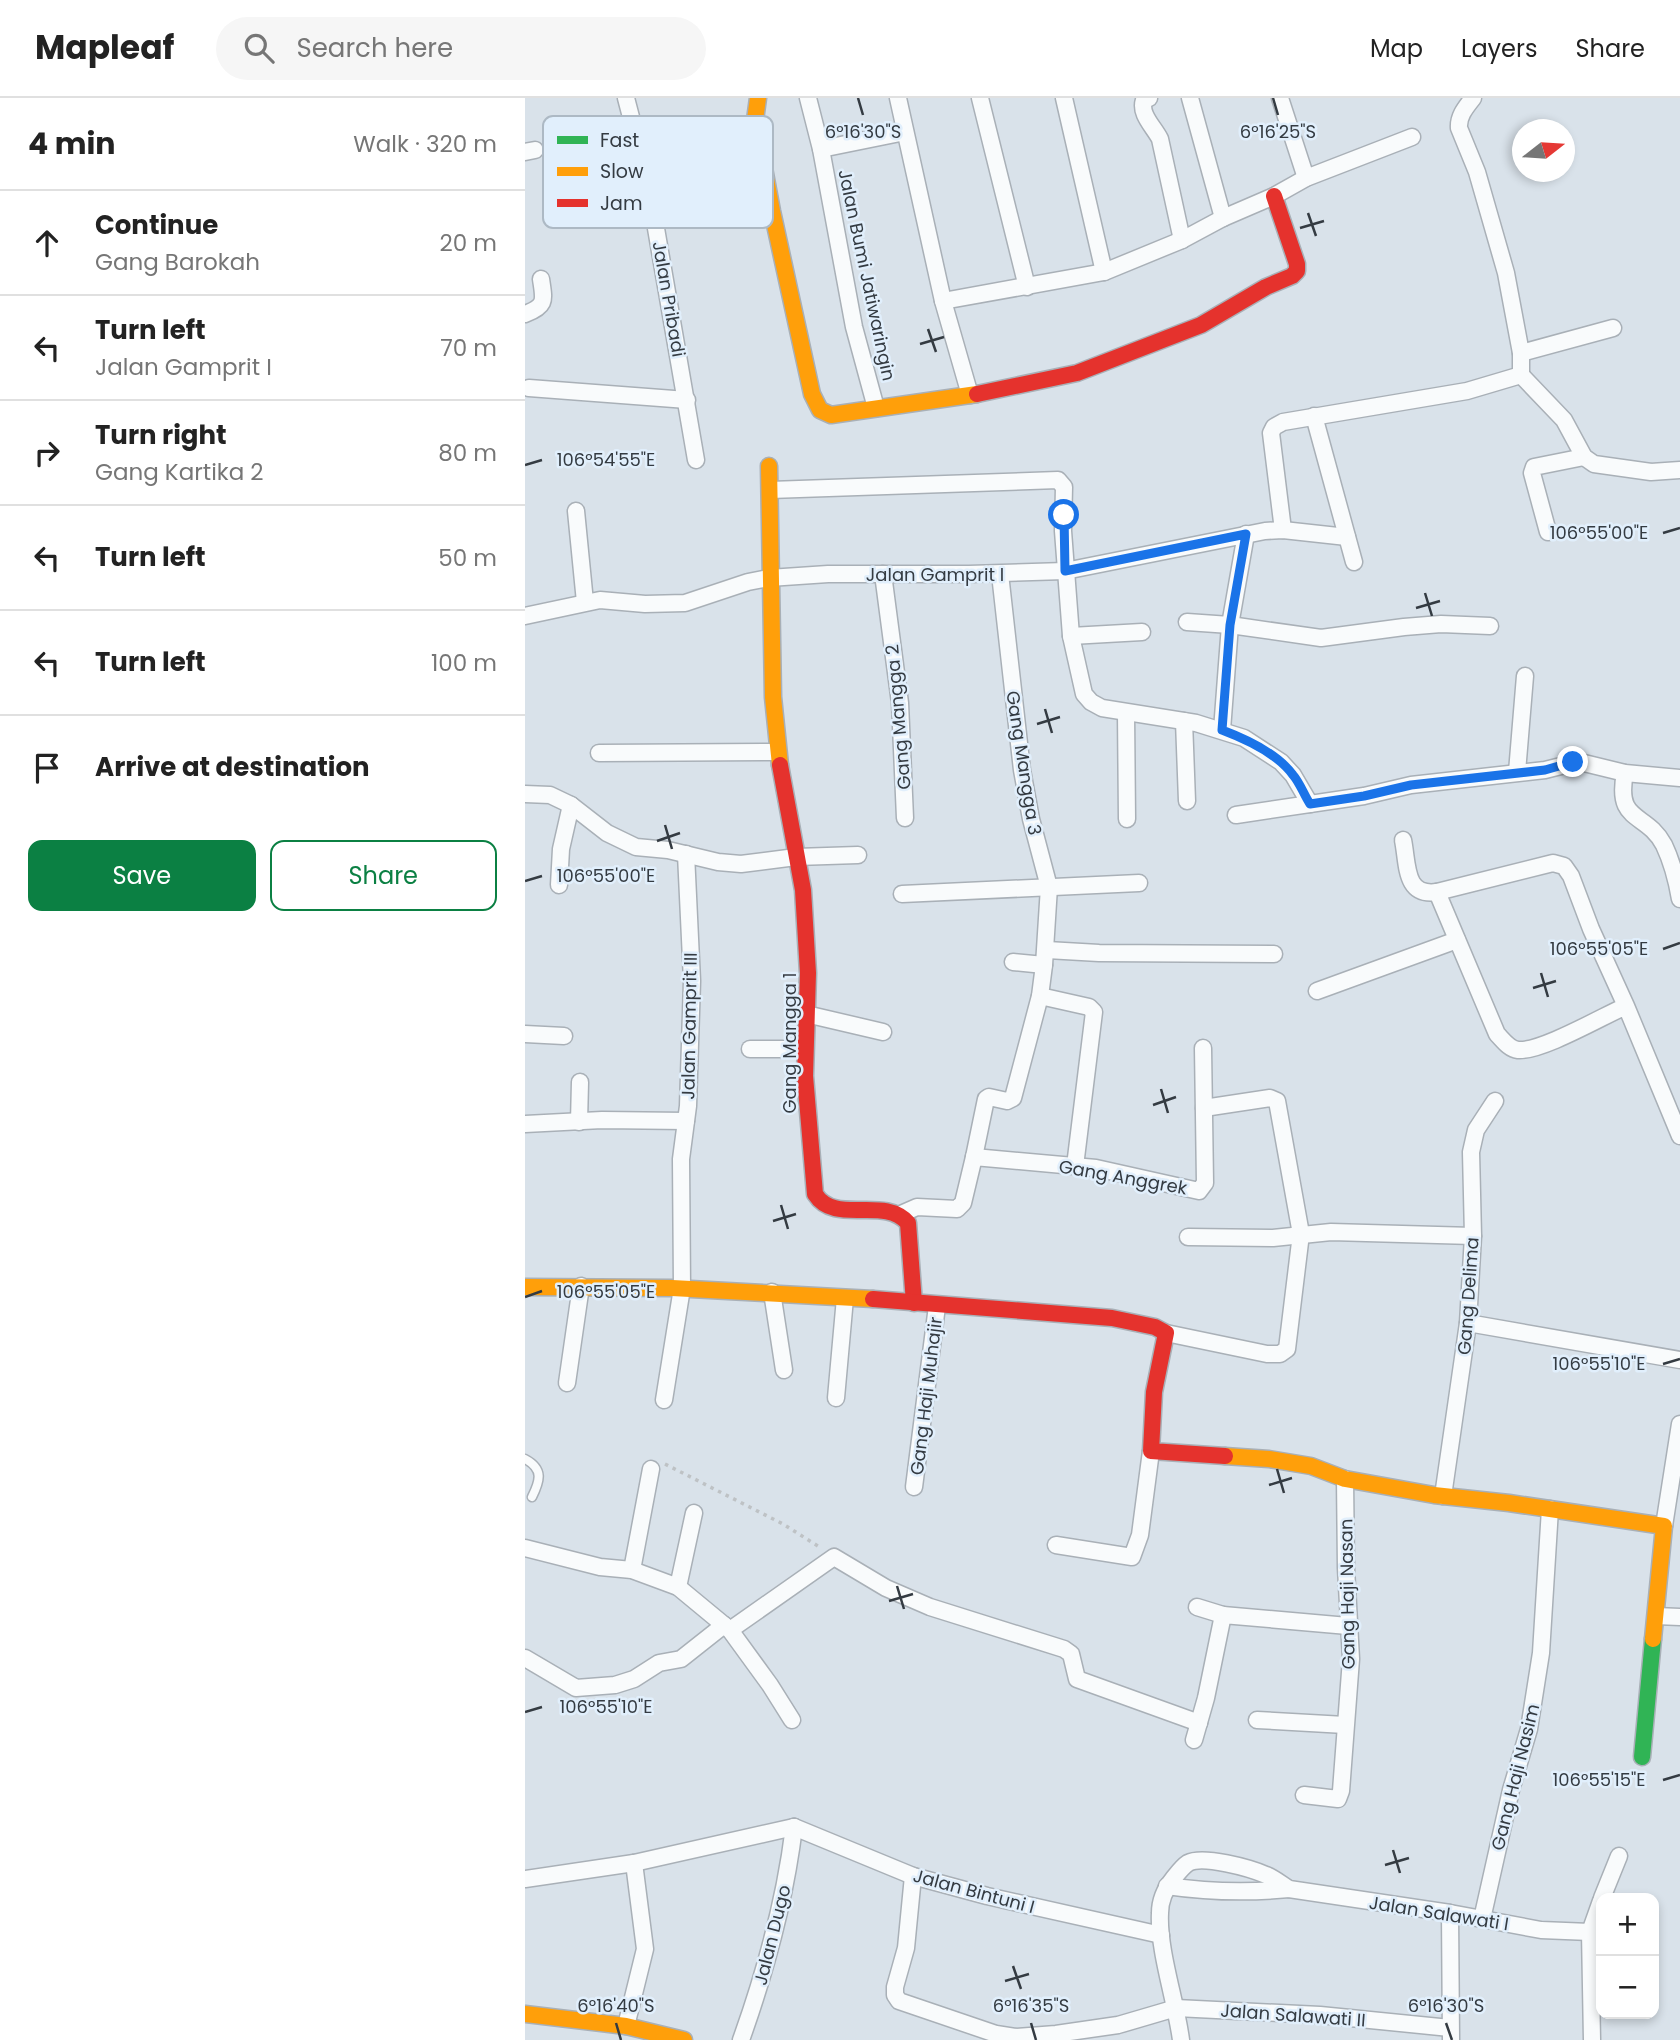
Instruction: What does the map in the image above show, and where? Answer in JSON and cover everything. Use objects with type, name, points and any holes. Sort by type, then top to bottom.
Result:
[{"type":"street","name":"Jalan Pribadi","points":[[626,98],[631,116]]},
{"type":"street","points":[[756,116],[758,98]]},
{"type":"street","name":"Jalan Bumi Jatiwaringin","points":[[809,98],[854,327],[876,408],[970,395],[1077,373],[1201,325],[1266,286],[1292,276],[1297,271],[1274,196]]},
{"type":"street","points":[[898,98],[943,300],[970,395]]},
{"type":"street","points":[[980,98],[1027,287]]},
{"type":"street","points":[[1064,98],[1104,272]]},
{"type":"street","points":[[1149,98],[1144,100],[1142,106],[1160,139],[1182,240]]},
{"type":"street","points":[[1189,98],[1223,218]]},
{"type":"street","points":[[1280,98],[1306,178]]},
{"type":"street","points":[[1473,98],[1458,121],[1459,128],[1477,172],[1506,273],[1521,353],[1521,375],[1565,419],[1584,457],[1594,464],[1621,470],[1680,470]]},
{"type":"street","points":[[821,149],[905,132]]},
{"type":"street","points":[[943,300],[1104,272],[1182,240],[1306,178],[1412,137]]},
{"type":"street","points":[[773,216],[816,403],[825,414],[831,415],[876,408]]},
{"type":"street","name":"Jalan Pribadi","points":[[656,228],[696,460]]},
{"type":"street","points":[[525,314],[541,305],[544,296],[541,279]]},
{"type":"street","points":[[1521,353],[1613,328]]},
{"type":"street","points":[[1283,530],[1271,433],[1274,427],[1283,422],[1314,416],[1467,391],[1521,375]]},
{"type":"street","points":[[529,388],[687,400]]},
{"type":"street","points":[[1314,416],[1354,562]]},
{"type":"street","points":[[1548,532],[1532,473],[1534,467],[1584,457]]},
{"type":"street","name":"Gang Mangga 1","points":[[769,466],[772,684],[778,752],[803,890],[807,959],[805,1076],[815,1194],[822,1203],[836,1207],[893,1211],[901,1214]]},
{"type":"street","points":[[770,490],[1058,480],[1064,486],[1065,571],[1071,636],[1084,694],[1101,708],[1184,721],[1244,738],[1281,762],[1293,775],[1310,804]]},
{"type":"street","points":[[576,511],[585,602]]},
{"type":"street","name":"Jalan Gamprit I","points":[[525,616],[585,602],[612,600],[645,604],[685,603],[748,582],[769,578],[828,574],[1000,574],[1065,571],[1246,534],[1283,530],[1347,537]]},
{"type":"street","points":[[1222,730],[1230,625],[1246,534]]},
{"type":"street","name":"Gang Mangga 2","points":[[883,574],[900,703],[905,818]]},
{"type":"street","name":"Gang Mangga 3","points":[[974,1157],[986,1099],[989,1097],[1007,1101],[1013,1098],[1040,996],[1049,887],[1031,819],[1022,770],[1000,574]]},
{"type":"street","points":[[1187,622],[1230,625],[1321,638],[1441,624],[1490,626]]},
{"type":"street","points":[[1071,636],[1142,632]]},
{"type":"street","points":[[1517,772],[1525,676]]},
{"type":"street","points":[[1126,713],[1127,819]]},
{"type":"street","points":[[1184,721],[1187,801]]},
{"type":"street","points":[[599,753],[778,752]]},
{"type":"street","points":[[1235,815],[1364,796],[1411,785],[1545,770],[1573,762],[1625,773],[1680,778]]},
{"type":"street","points":[[1625,773],[1621,792],[1626,806],[1632,815],[1653,831],[1664,844],[1678,881],[1680,899]]},
{"type":"street","points":[[525,794],[550,795],[571,805],[621,841],[636,847],[741,864],[796,857],[858,855]]},
{"type":"street","points":[[559,885],[561,849],[571,805]]},
{"type":"street","points":[[1403,840],[1412,885],[1425,894],[1553,863],[1564,866],[1571,876],[1680,1136]]},
{"type":"street","name":"Jalan Gamprit III","points":[[525,1124],[685,1121],[688,1106],[692,981],[686,854]]},
{"type":"street","points":[[902,894],[1139,883]]},
{"type":"street","points":[[1437,892],[1497,1034],[1516,1051],[1534,1049],[1626,1006]]},
{"type":"street","points":[[1317,991],[1457,940]]},
{"type":"street","points":[[1013,962],[1099,953],[1274,954]]},
{"type":"street","points":[[1040,996],[1089,1007],[1094,1012],[1075,1166]]},
{"type":"street","points":[[806,1014],[883,1032]]},
{"type":"street","points":[[525,1034],[563,1037]]},
{"type":"street","name":"Gang Anggrek","points":[[974,1157],[1075,1166],[1199,1191],[1205,1183],[1203,1048]]},
{"type":"street","points":[[750,1049],[805,1049]]},
{"type":"street","points":[[579,1122],[580,1082]]},
{"type":"street","points":[[525,1287],[682,1288],[772,1292],[1112,1318],[1154,1327],[1166,1333],[1267,1354],[1280,1354],[1287,1349],[1301,1234],[1277,1101],[1270,1098],[1204,1108]]},
{"type":"street","name":"Gang Delima","points":[[1443,1496],[1468,1322],[1473,1236],[1471,1152],[1476,1130],[1495,1101]]},
{"type":"street","points":[[664,1400],[682,1288],[681,1159],[685,1121]]},
{"type":"street","points":[[914,1303],[908,1223],[901,1214],[917,1207],[957,1209],[963,1203],[974,1157]]},
{"type":"street","points":[[1188,1237],[1273,1238],[1331,1232],[1473,1236]]},
{"type":"street","points":[[567,1383],[581,1286]]},
{"type":"street","points":[[772,1292],[784,1370]]},
{"type":"street","points":[[836,1398],[845,1298]]},
{"type":"street","name":"Gang Haji Muhajir","points":[[914,1487],[937,1306]]},
{"type":"street","points":[[1468,1322],[1680,1360]]},
{"type":"street","points":[[1056,1545],[1132,1557],[1140,1535],[1151,1451],[1150,1419],[1158,1361],[1166,1333]]},
{"type":"street","points":[[1642,1757],[1664,1526],[1680,1423]]},
{"type":"street","points":[[1151,1451],[1269,1459],[1311,1466],[1346,1479],[1443,1496],[1664,1526]]},
{"type":"street","points":[[632,1570],[651,1469]]},
{"type":"street","name":"Gang Haji Nasan","points":[[1304,1795],[1338,1799],[1340,1796],[1351,1659],[1346,1479]]},
{"type":"street","name":"Gang Haji Nasim","points":[[1482,1919],[1511,1790],[1529,1729],[1541,1653],[1550,1509]]},
{"type":"street","points":[[678,1587],[694,1513]]},
{"type":"street","points":[[525,1548],[600,1567],[632,1570],[678,1587],[727,1627],[792,1720]]},
{"type":"street","points":[[525,1658],[576,1688],[615,1685],[634,1679],[659,1663],[681,1659],[834,1557],[886,1588],[930,1608],[1064,1648],[1071,1654],[1077,1679],[1199,1723]]},
{"type":"street","points":[[1198,1607],[1223,1615],[1348,1626]]},
{"type":"street","points":[[1194,1740],[1223,1615]]},
{"type":"street","points":[[1656,1616],[1680,1617]]},
{"type":"street","points":[[1257,1720],[1345,1725]]},
{"type":"street","points":[[525,1879],[634,1863],[794,1827]]},
{"type":"street","name":"Jalan Bintuni I","points":[[794,1827],[913,1876],[999,1899],[1161,1935]]},
{"type":"street","name":"Jalan Dugo","points":[[741,2040],[776,1931],[794,1827]]},
{"type":"street","points":[[1604,1893],[1619,1856]]},
{"type":"street","name":"Jalan Salawati I","points":[[1167,1886],[1188,1863],[1210,1860],[1266,1875],[1289,1889]]},
{"type":"street","points":[[626,2026],[645,1949],[634,1863]]},
{"type":"street","name":"Jalan Salawati II","points":[[913,1876],[906,1948],[895,1995],[899,2001],[996,2034],[1015,2037],[1056,2034],[1118,2025],[1177,2008],[1320,2015],[1451,2034]]},
{"type":"street","points":[[1167,1886],[1161,1900],[1161,1935],[1181,2040]]},
{"type":"street","name":"Jalan Salawati I","points":[[1167,1886],[1205,1892],[1289,1889],[1450,1913],[1541,1930],[1590,1932]]},
{"type":"street","points":[[1450,1913],[1451,2034]]},
{"type":"street","points":[[1591,2040],[1590,1932],[1596,1916]]},
{"type":"street","points":[[525,2014],[626,2026],[684,2040]]},
{"type":"lane","points":[[525,1459],[534,1464],[540,1481],[532,1497]]},
{"type":"path","points":[[651,1469],[656,1464],[664,1463],[783,1524],[834,1557]]},
{"type":"traffic: fast","points":[[1642,1757],[1653,1639]]},
{"type":"traffic: slow","points":[[756,116],[758,98]]},
{"type":"traffic: slow","points":[[773,216],[812,394],[820,410],[831,415],[977,394]]},
{"type":"traffic: slow","points":[[769,466],[773,697],[780,765]]},
{"type":"traffic: slow","points":[[525,1287],[672,1288],[873,1299]]},
{"type":"traffic: slow","points":[[1225,1456],[1269,1459],[1311,1466],[1345,1479],[1434,1495],[1664,1526],[1653,1639]]},
{"type":"traffic: slow","points":[[525,2014],[626,2026],[684,2040]]},
{"type":"traffic: jam","points":[[977,394],[1077,373],[1201,325],[1266,287],[1292,276],[1297,271],[1297,264],[1274,196]]},
{"type":"traffic: jam","points":[[780,765],[803,890],[808,973],[805,1076],[815,1194],[824,1203],[835,1208],[886,1211],[898,1215],[908,1223],[914,1303]]},
{"type":"traffic: jam","points":[[873,1299],[1112,1318],[1155,1327],[1166,1333],[1154,1392],[1151,1451],[1225,1456]]},
{"type":"route","points":[[1064,515],[1065,571],[1246,534],[1230,625],[1222,730],[1244,738],[1281,762],[1293,775],[1310,804],[1364,796],[1411,785],[1545,770],[1573,762]]}]
